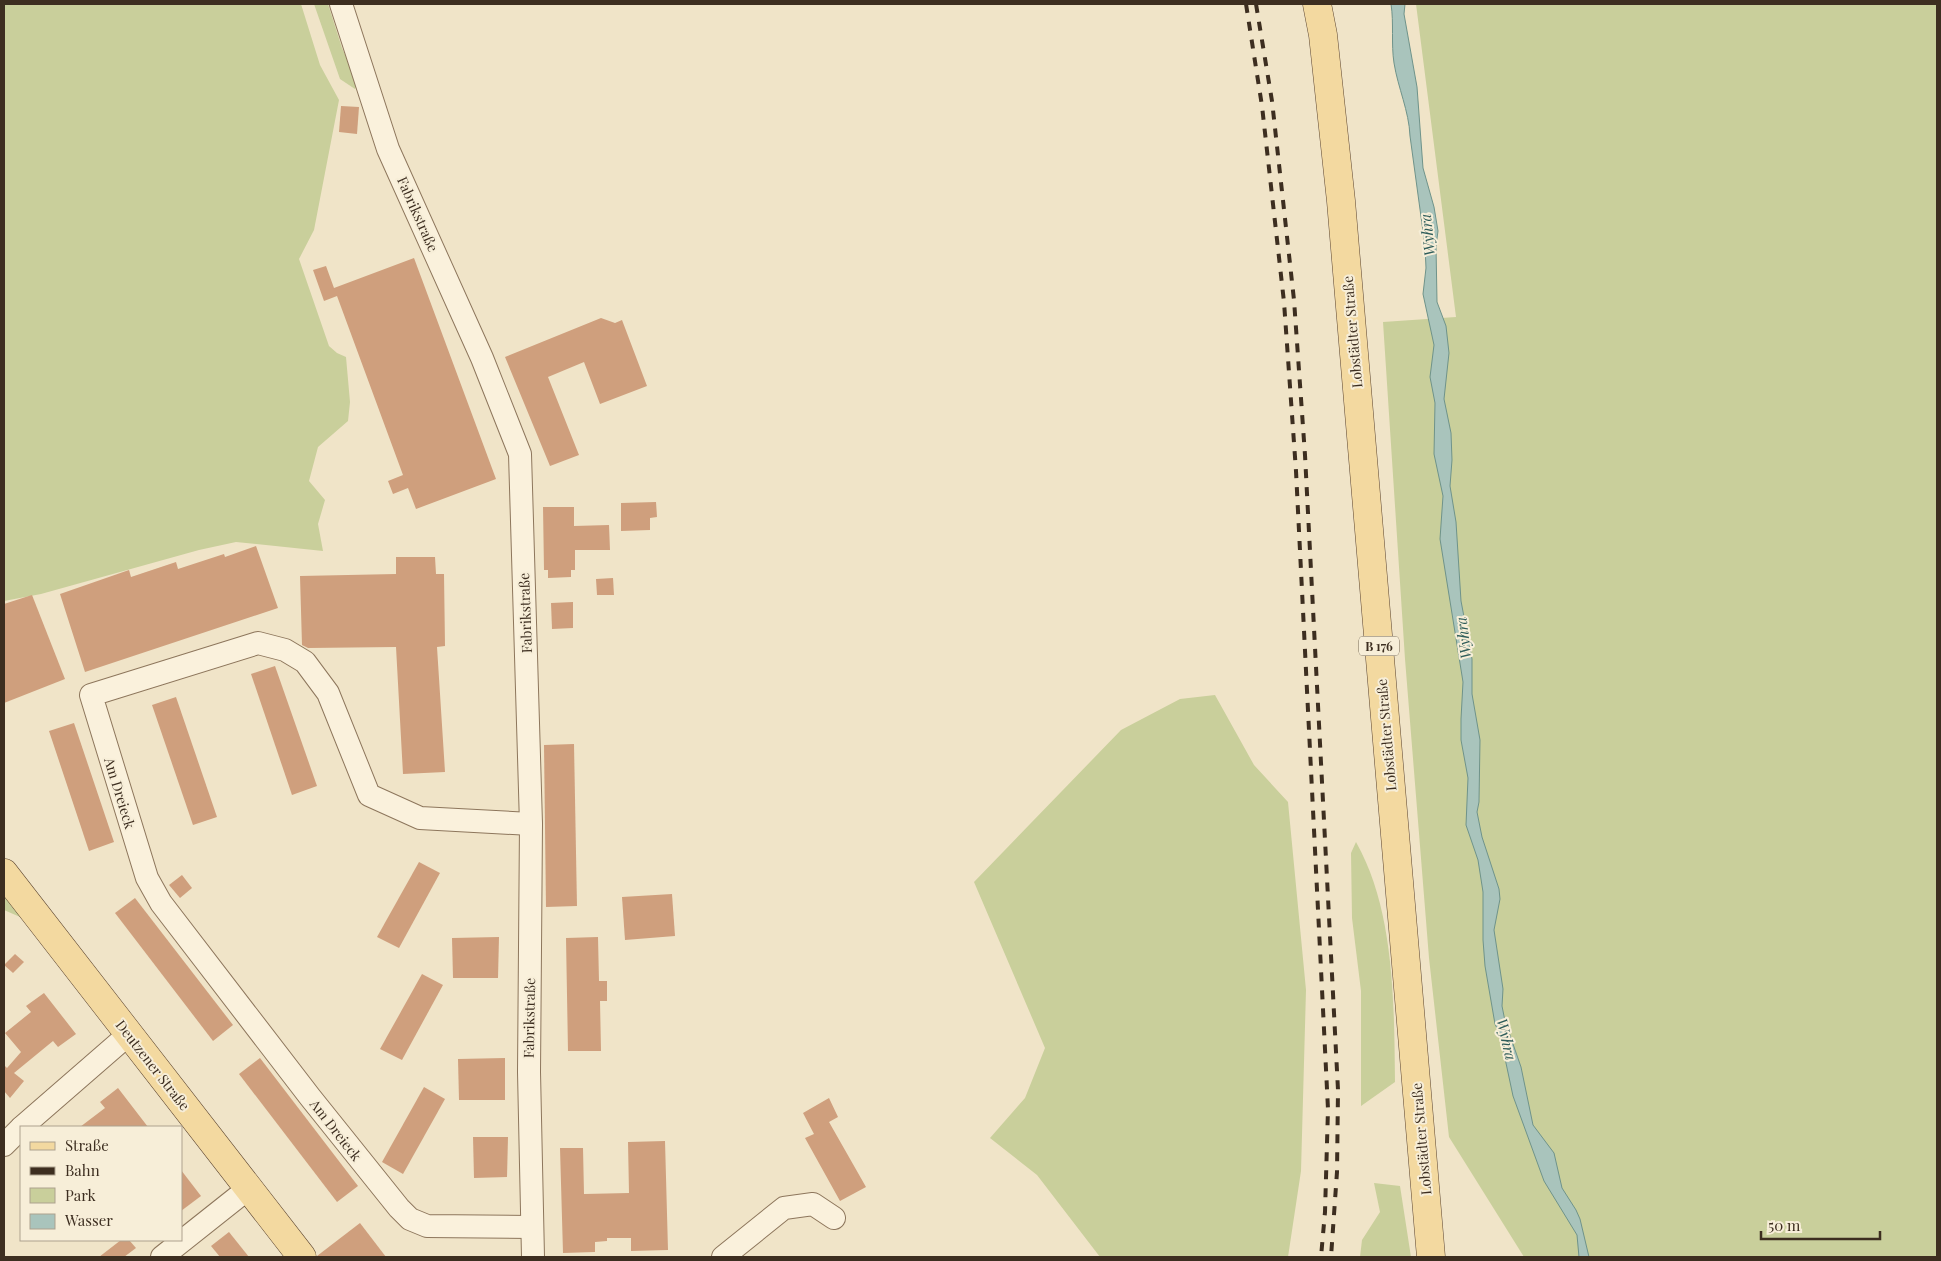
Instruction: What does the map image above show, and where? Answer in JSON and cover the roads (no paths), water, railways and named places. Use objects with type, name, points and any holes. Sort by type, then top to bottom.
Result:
[{"type":"main road","name":"Lobstädter Straße","points":[[1317,4],[1323,35],[1342,211],[1431,1257]]},
{"type":"main road","name":"Deutzener Straße","points":[[4,873],[302,1257]]},
{"type":"street","name":"Fabrikstraße","points":[[341,4],[388,149],[482,358],[520,454],[531,824],[529,1072],[533,1257]]},
{"type":"street","name":"Am Dreieck","points":[[531,824],[420,818],[369,795],[328,693],[305,662],[285,650],[258,643],[91,695],[147,878],[161,903],[399,1208],[410,1219],[428,1226],[532,1227]]},
{"type":"street","points":[[13,1131],[129,1034]]},
{"type":"street","points":[[162,1257],[249,1188]]},
{"type":"street","points":[[723,1257],[784,1208],[813,1204],[834,1218]]},
{"type":"water","name":"Wyhra","points":[[1391,4],[1405,4],[1404,14],[1417,87],[1423,168],[1434,207],[1438,231],[1436,246],[1437,302],[1446,326],[1449,353],[1444,399],[1451,433],[1452,460],[1450,486],[1456,522],[1461,601],[1472,659],[1472,694],[1480,740],[1479,802],[1477,812],[1482,837],[1499,889],[1500,899],[1494,930],[1503,989],[1502,1006],[1505,1021],[1521,1067],[1533,1125],[1554,1153],[1562,1188],[1580,1219],[1589,1257],[1579,1257],[1577,1235],[1544,1181],[1513,1096],[1502,1039],[1495,1024],[1485,966],[1483,892],[1478,860],[1466,825],[1468,778],[1461,740],[1463,682],[1440,539],[1443,496],[1434,454],[1435,403],[1430,377],[1434,345],[1423,294],[1426,268],[1425,246],[1408,118],[1394,63]]},
{"type":"railway","points":[[1246,4],[1262,106],[1284,302],[1296,471],[1328,1109],[1325,1212],[1321,1257]]},
{"type":"railway","points":[[1256,4],[1272,101],[1294,300],[1305,455],[1338,1090],[1337,1172],[1331,1257]]}]
